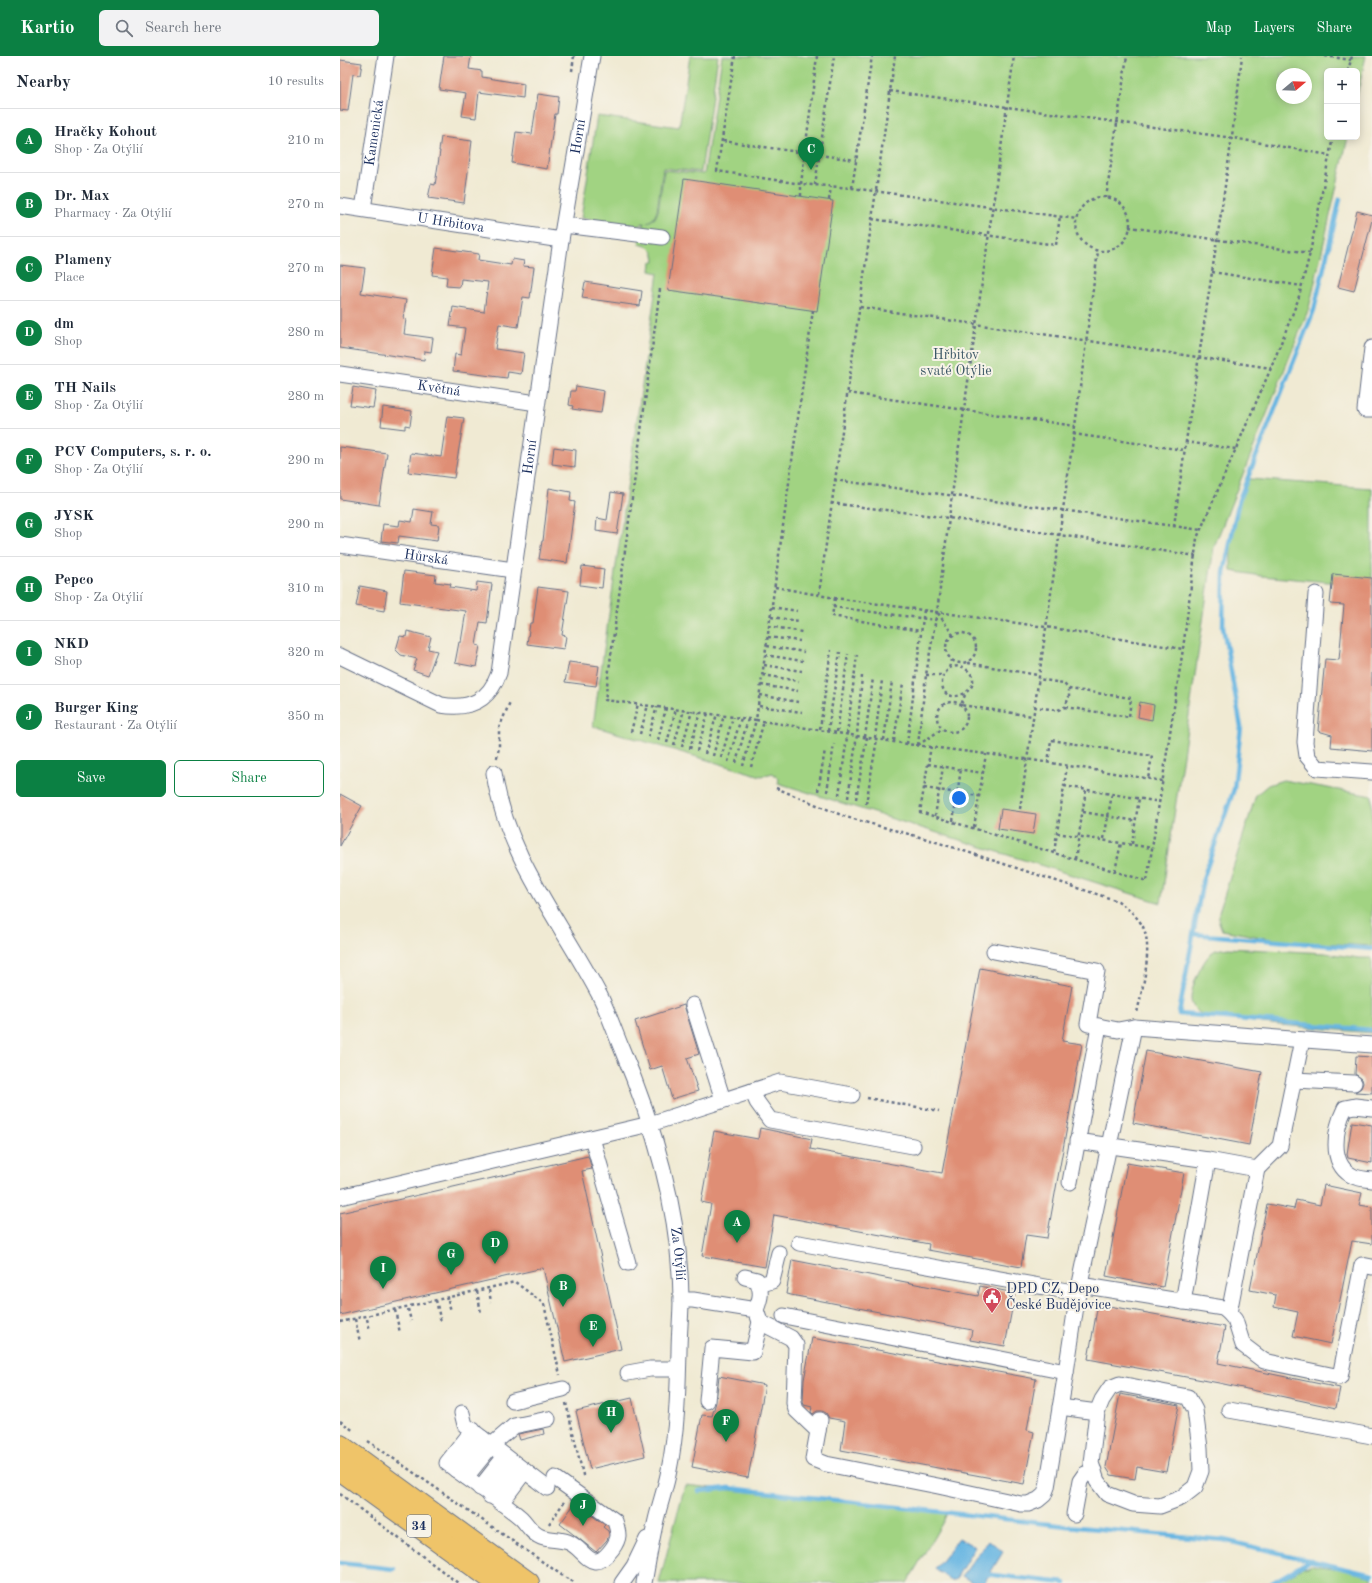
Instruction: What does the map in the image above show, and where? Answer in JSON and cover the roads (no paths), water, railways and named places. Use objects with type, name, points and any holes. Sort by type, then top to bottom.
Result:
[{"type":"highway","name":"34","points":[[340,1446],[528,1583]]},
{"type":"highway","name":"34","points":[[340,1469],[498,1583]]},
{"type":"street","name":"Kamenická","points":[[363,209],[386,56]]},
{"type":"street","name":"Horní","points":[[340,656],[441,705],[456,708],[478,701],[488,695],[494,686],[499,673],[561,240],[592,56]]},
{"type":"street","name":"U Hřbitova","points":[[340,206],[561,240]]},
{"type":"street","points":[[564,225],[662,237]]},
{"type":"street","points":[[1372,348],[1364,410],[1372,410]]},
{"type":"street","name":"Květná","points":[[340,374],[537,403]]},
{"type":"street","name":"Hůrská","points":[[340,546],[513,570]]},
{"type":"street","points":[[1316,594],[1305,742],[1307,756],[1317,768],[1372,772]]},
{"type":"street","name":"Za Otýlií","points":[[494,773],[500,804],[507,827],[521,859],[600,996],[638,1088],[667,1181],[673,1213],[679,1264],[681,1300],[678,1396],[669,1469],[656,1522],[644,1583]]},
{"type":"street","points":[[994,951],[1097,971],[1088,1024],[1118,1030],[1134,1027],[1372,1045]]},
{"type":"street","points":[[693,1005],[723,1100]]},
{"type":"street","points":[[1070,1182],[1099,1026]]},
{"type":"street","points":[[681,1300],[693,1300],[758,1316],[791,1338],[796,1345],[794,1403],[796,1410],[819,1426],[813,1459],[826,1464],[938,1486],[1010,1503],[1028,1504],[1038,1500],[1044,1495],[1047,1487],[1079,1289],[1134,1027]]},
{"type":"street","points":[[1230,1313],[1257,1169],[1280,1146],[1302,1040]]},
{"type":"street","points":[[1294,1080],[1354,1083]]},
{"type":"street","points":[[340,1196],[650,1124],[780,1082],[852,1095]]},
{"type":"street","points":[[752,1091],[757,1102],[770,1120],[913,1146]]},
{"type":"street","points":[[1372,1108],[1356,1106],[1345,1108],[1340,1118],[1336,1137],[1337,1158],[1342,1169],[1353,1176],[1372,1180]]},
{"type":"street","points":[[592,1138],[628,1262]]},
{"type":"street","points":[[1077,1141],[1208,1160],[1257,1169]]},
{"type":"street","points":[[1183,1302],[1208,1160]]},
{"type":"street","points":[[799,1243],[1079,1289],[1223,1308],[1230,1313],[1235,1320],[1243,1346],[1264,1361],[1340,1377],[1362,1265],[1372,1267]]},
{"type":"street","points":[[759,1285],[772,1280],[779,1253]]},
{"type":"street","points":[[707,1401],[712,1348],[753,1352],[761,1291],[758,1280],[745,1277]]},
{"type":"street","points":[[784,1316],[1066,1372]]},
{"type":"street","points":[[628,1373],[650,1369],[678,1369]]},
{"type":"street","points":[[1120,1384],[1188,1397],[1195,1410],[1200,1448],[1201,1471],[1194,1487],[1181,1498],[1160,1506],[1133,1504],[1107,1494],[1097,1481],[1091,1463],[1097,1412],[1102,1400],[1110,1388],[1120,1384]]},
{"type":"street","points":[[512,1401],[563,1389]]},
{"type":"street","points":[[1060,1407],[1097,1412]]},
{"type":"street","points":[[1229,1410],[1372,1436]]},
{"type":"street","points":[[462,1413],[465,1425],[482,1438],[515,1463],[551,1483],[572,1490],[615,1521],[618,1533],[617,1542],[607,1556],[599,1561],[590,1560],[569,1542],[542,1537],[533,1533],[522,1519],[447,1464],[482,1438],[504,1434],[514,1426],[549,1423]]},
{"type":"street","points":[[461,1474],[482,1438]]},
{"type":"street","points":[[491,1496],[515,1463]]},
{"type":"street","points":[[491,1496],[515,1463]]},
{"type":"street","points":[[1074,1514],[1080,1481],[1085,1474],[1094,1470]]},
{"type":"street","name":"Za Otýlií","points":[[622,1583],[634,1566],[656,1522]]},
{"type":"water","points":[[959,1538],[975,1547],[955,1580],[950,1580],[935,1569]]},
{"type":"water","points":[[989,1540],[1003,1552],[984,1583],[973,1583],[962,1576]]},
{"type":"waterway","points":[[1340,199],[1314,310],[1239,500],[1224,573],[1223,627],[1241,727],[1234,789],[1203,879],[1179,1014],[1372,1030]]},
{"type":"waterway","points":[[1193,934],[1372,949]]},
{"type":"waterway","points":[[699,1491],[729,1488],[1066,1526],[1224,1540],[1372,1575]]},
{"type":"waterway","points":[[1272,1583],[1311,1560]]},
{"type":"waterway","points":[[340,1563],[394,1569]]},
{"type":"waterway","points":[[984,1574],[1065,1583]]},
{"type":"place","name":"Plameny","points":[[811,170]]},
{"type":"place","name":"Hračky Kohout","points":[[737,1243]]},
{"type":"place","name":"dm","points":[[495,1264]]},
{"type":"place","name":"JYSK","points":[[451,1275]]},
{"type":"place","name":"NKD","points":[[383,1289]]},
{"type":"place","name":"Dr. Max","points":[[563,1307]]},
{"type":"place","name":"DPD CZ, Depo České Budějovice","points":[[992,1314]]},
{"type":"place","name":"TH Nails","points":[[593,1347]]},
{"type":"place","name":"Pepco","points":[[611,1433]]},
{"type":"place","name":"PCV Computers, s. r. o.","points":[[726,1442]]},
{"type":"place","name":"Burger King","points":[[583,1526]]},
{"type":"park label","name":"Hřbitov svaté Otýlie","points":[[956,364]]}]
